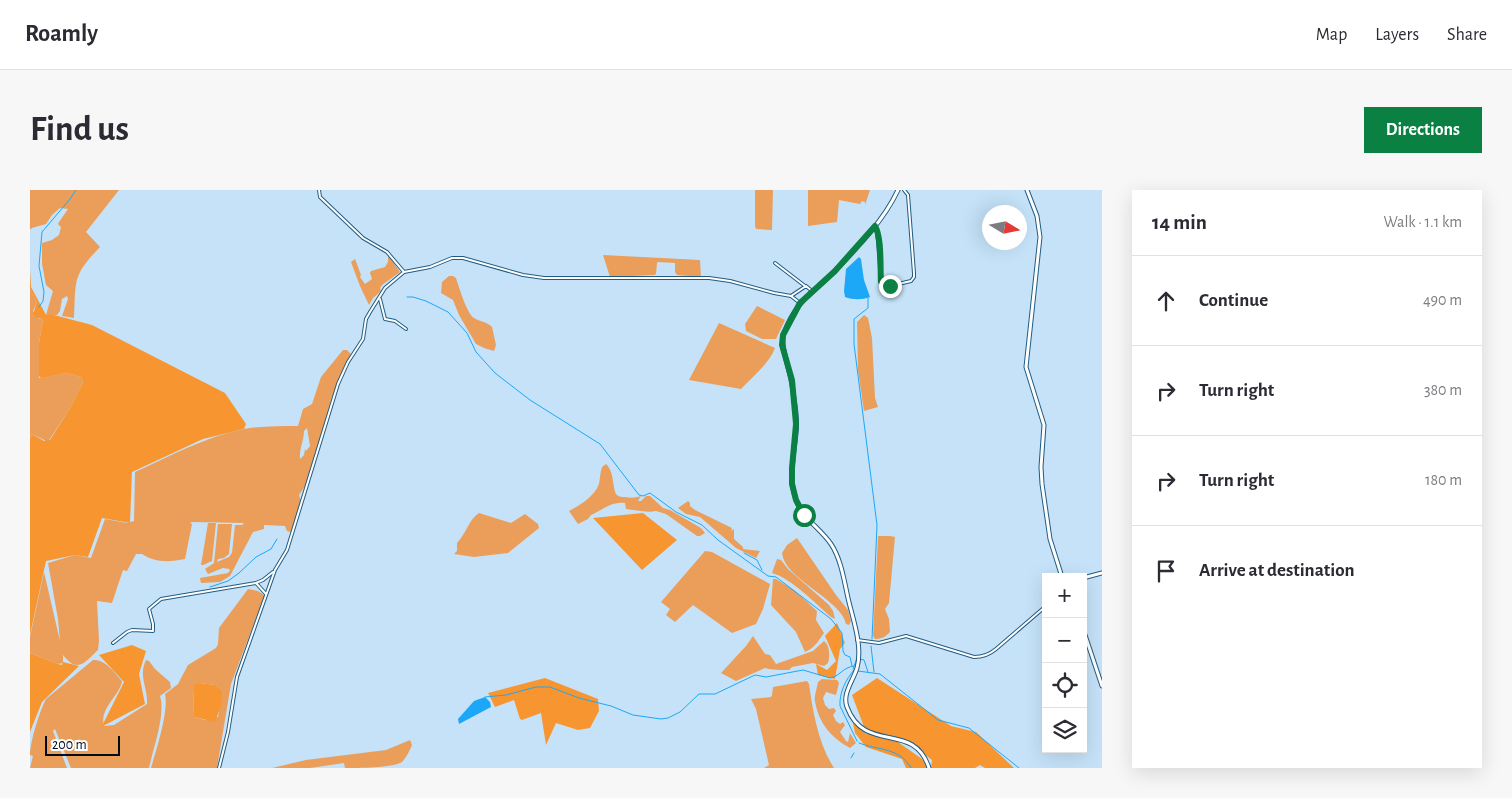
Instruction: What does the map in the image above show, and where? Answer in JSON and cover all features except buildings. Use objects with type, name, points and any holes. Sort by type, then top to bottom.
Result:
[{"type":"street","points":[[319,190],[320,197],[353,229],[373,245],[387,252],[404,272]]},
{"type":"street","points":[[898,190],[889,208],[875,226],[835,271],[800,303],[782,339],[792,380],[796,424],[792,484],[796,500],[804,515],[825,536],[837,557],[857,640],[859,654],[857,668],[848,689],[846,700],[848,709],[859,726],[870,734],[899,738],[908,742],[926,759],[929,768]]},
{"type":"street","points":[[875,226],[877,229],[881,282],[890,286],[911,281],[914,274],[908,195],[904,190]]},
{"type":"street","points":[[1028,190],[1038,216],[1040,237],[1026,367],[1044,425],[1041,467],[1042,484],[1050,539],[1060,573]]},
{"type":"street","points":[[219,768],[228,732],[237,677],[275,570],[287,550],[338,384],[348,362],[361,344],[366,319],[390,283],[404,272],[430,267],[452,258],[463,258],[523,275],[544,278],[709,278],[730,281],[792,296],[800,303]]},
{"type":"street","points":[[775,263],[812,291]]},
{"type":"street","points":[[792,296],[806,286]]},
{"type":"street","points":[[380,296],[379,301],[386,319],[395,321],[406,328]]},
{"type":"street","points":[[113,643],[132,630],[153,631],[149,609],[161,599],[256,583],[275,570]]},
{"type":"street","points":[[1087,577],[1102,573]]},
{"type":"street","points":[[256,583],[266,594]]},
{"type":"street","points":[[857,640],[879,643],[906,636],[974,657],[982,657],[996,650],[1042,610]]},
{"type":"street","points":[[1087,641],[1102,686]]},
{"type":"shaded area","points":[[30,190],[119,190],[86,232],[100,247],[84,265],[77,279],[74,318],[62,316],[68,299],[67,296],[62,299],[60,311],[57,315],[46,315],[53,291],[46,285],[42,264],[42,243],[52,240],[59,235],[61,227],[58,224],[68,209],[60,208],[46,224],[30,230]]},
{"type":"shaded area","points":[[755,190],[773,190],[772,230],[756,229]]},
{"type":"shaded area","points":[[808,190],[870,190],[865,205],[865,202],[862,201],[860,204],[839,200],[837,222],[808,226]]},
{"type":"shaded area","points":[[388,255],[400,272],[382,285],[381,291],[373,298],[369,305],[351,262],[355,259],[360,277],[365,284],[372,279],[371,271],[385,267],[388,262]]},
{"type":"shaded area","points":[[603,255],[700,260],[701,277],[677,275],[675,263],[658,262],[656,274],[654,275],[610,277]]},
{"type":"shaded area","points":[[30,269],[31,287],[46,315],[54,315],[92,325],[225,393],[246,424],[244,429],[203,439],[132,472],[130,523],[102,518],[88,557],[75,555],[46,561],[30,635],[30,439],[32,434],[44,441],[50,440],[70,408],[83,382],[81,377],[67,373],[41,378],[39,376],[39,343],[43,319],[36,318],[33,314],[37,302],[30,289]]},
{"type":"shaded area","points":[[449,276],[456,278],[463,300],[471,316],[492,327],[496,345],[494,351],[476,344],[459,315],[453,300],[441,293],[442,282]]},
{"type":"shaded area","points":[[30,289],[37,302],[33,311],[39,319],[43,319],[39,343],[39,378],[67,373],[81,377],[83,382],[70,408],[48,442],[32,434],[30,439]]},
{"type":"shaded area","points":[[757,306],[785,320],[776,339],[762,339],[746,331],[745,324]]},
{"type":"shaded area","points":[[864,315],[868,318],[872,338],[875,398],[878,407],[864,411],[858,370],[857,322]]},
{"type":"shaded area","points":[[719,323],[775,348],[765,365],[741,389],[689,380]]},
{"type":"shaded area","points":[[343,350],[347,350],[351,354],[338,380],[331,400],[318,453],[310,475],[299,495],[301,501],[293,533],[287,531],[285,526],[264,525],[264,529],[253,532],[230,576],[220,582],[201,583],[200,578],[228,573],[230,570],[223,568],[208,574],[205,569],[214,563],[218,524],[232,524],[229,554],[224,558],[218,559],[217,562],[229,557],[232,553],[235,525],[242,525],[244,523],[192,522],[190,523],[192,524],[185,559],[163,561],[152,559],[142,554],[136,554],[127,571],[123,570],[112,603],[97,601],[98,650],[85,662],[77,665],[73,664],[63,655],[63,663],[58,664],[30,653],[30,637],[44,572],[60,641],[48,563],[75,555],[91,558],[105,519],[127,523],[134,521],[135,472],[188,448],[230,432],[257,427],[298,426],[303,409],[312,404],[321,377]],"holes":[[[307,428],[310,446],[306,451],[305,449],[304,455],[300,459],[304,431]]]},
{"type":"shaded area","points":[[606,464],[611,472],[615,493],[618,496],[631,498],[641,496],[638,501],[641,501],[646,496],[650,496],[663,508],[701,528],[705,533],[697,536],[666,514],[656,511],[645,512],[626,509],[625,503],[615,503],[606,507],[578,524],[569,511],[594,493],[599,484],[602,467]]},
{"type":"shaded area","points":[[688,501],[695,510],[732,528],[731,531],[734,529],[734,539],[743,549],[760,551],[756,558],[736,548],[700,517],[686,514],[678,508]]},
{"type":"shaded area","points":[[479,513],[511,523],[525,514],[538,524],[539,528],[508,553],[474,557],[454,554],[457,551],[457,543]]},
{"type":"shaded area","points":[[643,513],[677,540],[642,570],[593,518]]},
{"type":"shaded area","points":[[208,523],[216,523],[212,561],[201,565]]},
{"type":"shaded area","points":[[878,536],[895,537],[889,603],[885,609],[889,619],[890,632],[880,639],[875,639],[873,636]]},
{"type":"shaded area","points":[[797,538],[848,610],[851,621],[849,625],[846,624],[835,606],[802,581],[785,563],[782,553],[787,545]]},
{"type":"shaded area","points":[[705,551],[712,552],[770,584],[763,609],[756,624],[732,633],[693,605],[675,622],[666,615],[670,609],[661,602]]},
{"type":"shaded area","points":[[777,559],[781,560],[788,569],[829,605],[835,619],[787,580],[772,573]]},
{"type":"shaded area","points":[[773,579],[794,590],[817,611],[816,620],[824,633],[814,646],[805,652],[796,632],[771,605]]},
{"type":"shaded area","points":[[248,589],[258,591],[264,595],[231,684],[217,768],[151,768],[164,720],[165,694],[178,684],[188,665],[216,648],[219,628]],"holes":[[[200,683],[216,685],[223,691],[218,717],[205,720],[194,717],[193,686]]]},
{"type":"shaded area","points":[[837,623],[845,643],[840,649],[835,679],[818,675],[816,664],[827,670],[836,661],[825,636]]},
{"type":"shaded area","points":[[753,636],[765,654],[770,655],[776,664],[813,651],[824,641],[829,651],[828,663],[824,666],[813,663],[792,667],[789,670],[765,668],[736,681],[721,673]]},
{"type":"shaded area","points":[[132,645],[146,651],[139,674],[145,704],[103,726],[124,682],[99,655]]},
{"type":"shaded area","points":[[30,653],[58,664],[62,665],[63,662],[79,666],[42,702],[30,732]]},
{"type":"shaded area","points":[[93,660],[106,664],[122,681],[118,692],[104,713],[104,726],[114,725],[147,704],[143,677],[146,660],[170,682],[171,688],[160,696],[160,722],[149,768],[71,768],[55,729],[53,731],[67,768],[30,768],[33,756],[30,755],[32,742],[38,718],[46,699]]},
{"type":"shaded area","points":[[545,678],[598,699],[599,711],[590,728],[578,730],[556,723],[546,745],[541,713],[522,720],[514,700],[495,707],[488,693]]},
{"type":"shaded area","points":[[877,678],[951,726],[976,732],[1014,768],[985,768],[980,765],[975,768],[931,768],[932,760],[910,743],[895,740],[925,761],[928,768],[906,768],[902,759],[866,747],[855,733],[852,719],[867,735],[852,695]]},
{"type":"shaded area","points":[[822,679],[837,680],[839,683],[836,695],[826,692],[823,698],[825,705],[829,709],[834,708],[836,711],[833,715],[836,721],[840,724],[843,722],[845,725],[840,732],[846,741],[848,742],[850,733],[856,743],[850,748],[832,735],[819,717],[815,697],[818,682]]},
{"type":"shaded area","points":[[807,681],[820,738],[834,768],[764,768],[769,765],[756,709],[751,699],[771,697],[773,687]]},
{"type":"shaded area","points":[[200,683],[216,685],[223,691],[221,706],[215,722],[194,717],[193,686]]},
{"type":"shaded area","points":[[410,740],[412,745],[409,752],[402,762],[397,764],[345,768],[344,763],[310,768],[272,768],[306,760],[386,750]]},
{"type":"water","points":[[859,257],[870,297],[861,299],[848,298],[845,297],[844,291],[846,269]]},
{"type":"water","points":[[485,697],[490,702],[491,707],[459,724],[458,719],[474,701]]},
{"type":"waterway","points":[[39,307],[43,301],[44,292],[39,266],[42,232],[76,190]]},
{"type":"waterway","points":[[407,297],[426,301],[448,312],[467,333],[476,352],[495,373],[530,400],[600,444],[639,495],[643,496],[650,493],[676,512],[702,525],[718,540],[768,576],[776,577],[831,619],[842,633],[843,651],[845,655],[850,657],[852,666]]},
{"type":"waterway","points":[[868,298],[868,308],[854,319],[854,344],[877,525],[872,639]]},
{"type":"waterway","points":[[210,587],[228,581],[256,557],[271,549],[277,539]]},
{"type":"waterway","points":[[744,553],[757,560],[762,570]]},
{"type":"waterway","points":[[871,646],[874,672]]},
{"type":"waterway","points":[[853,669],[857,658]]},
{"type":"waterway","points":[[860,659],[864,660],[868,672]]},
{"type":"waterway","points":[[485,697],[506,695],[536,687],[550,687],[633,715],[661,719],[680,712],[699,694],[715,694],[755,675],[766,677],[803,670],[830,678],[854,666]]},
{"type":"waterway","points":[[854,670],[844,686],[840,706],[857,741]]},
{"type":"waterway","points":[[858,671],[880,674],[938,720],[969,728],[1019,768]]},
{"type":"waterway","points":[[859,743],[895,753],[901,756],[911,768]]},
{"type":"waterway","points":[[851,758],[854,753]]},
{"type":"route","points":[[804,515],[796,500],[792,484],[796,424],[792,380],[782,345],[783,335],[800,303],[835,271],[875,226],[877,229],[881,282],[890,286]]}]
